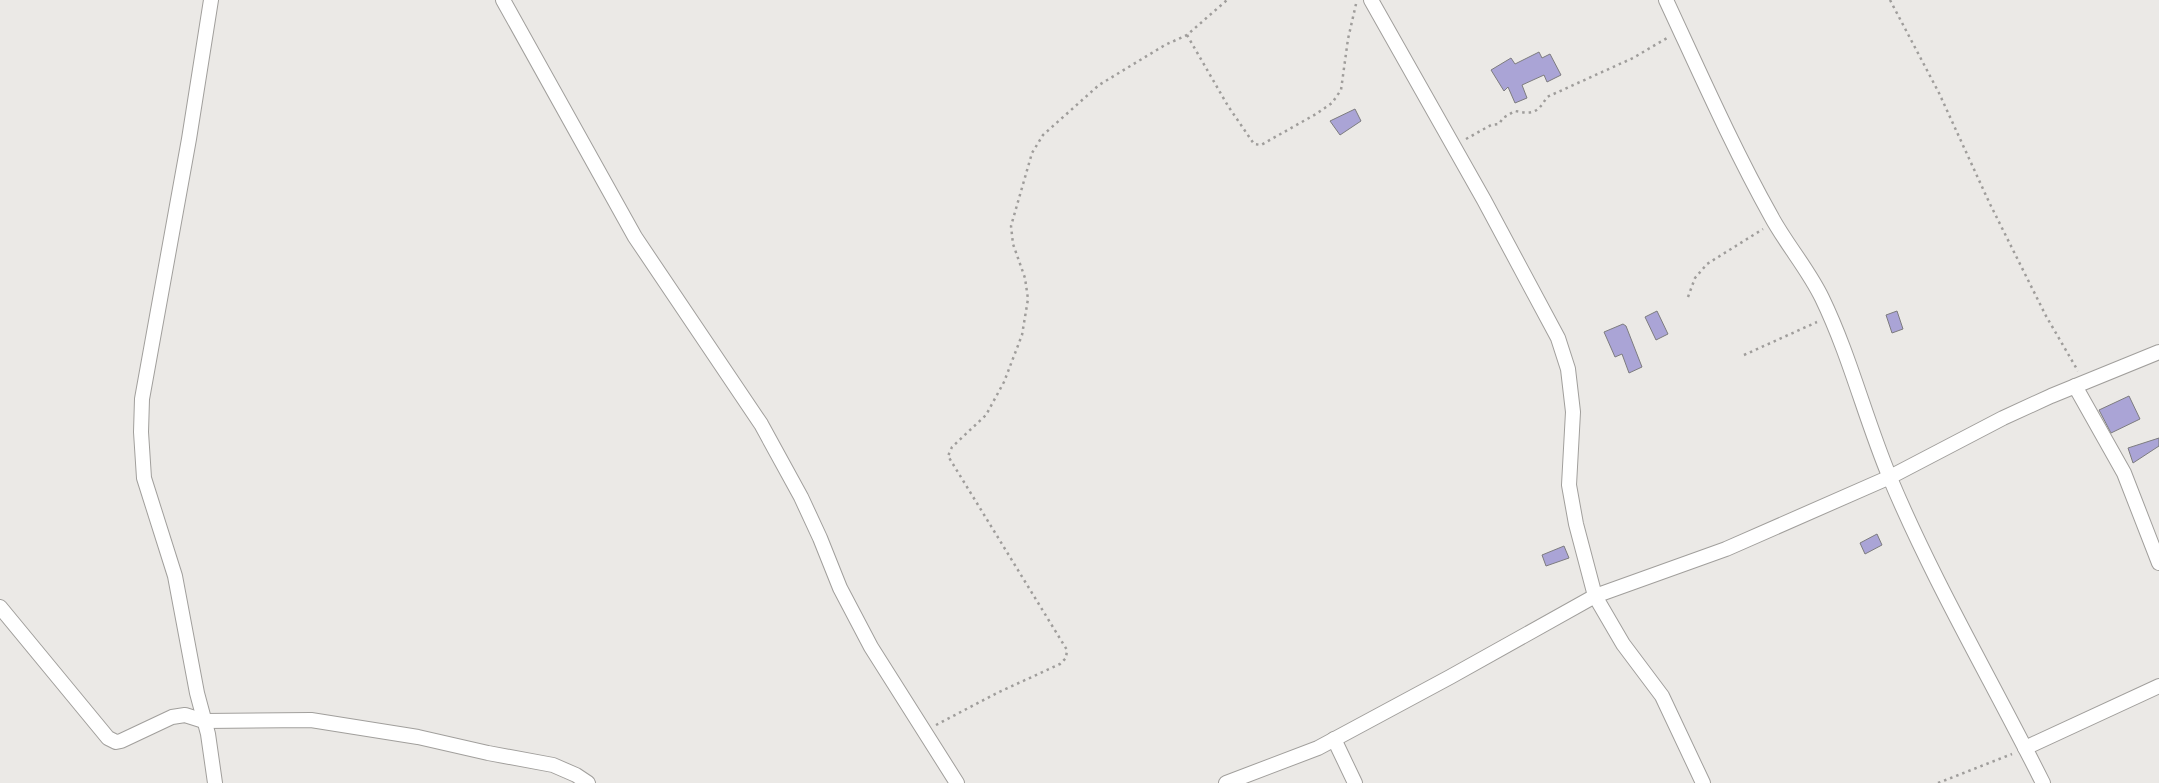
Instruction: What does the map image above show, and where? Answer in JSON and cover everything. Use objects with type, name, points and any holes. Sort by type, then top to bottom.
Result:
[{"type":"street","points":[[211,0],[190,139],[142,399],[140,432],[144,478],[175,576],[215,783]]},
{"type":"street","points":[[503,0],[635,237],[761,424],[801,497],[840,588],[871,647],[958,783]]},
{"type":"street","points":[[1371,0],[1558,338],[1568,370],[1573,412],[1569,485],[1576,524],[1595,596],[1623,644],[1662,696],[1703,783]]},
{"type":"street","points":[[1666,0],[1719,117],[1772,219],[1810,276],[1833,323],[1854,375],[1890,477],[1958,622],[2043,783]]},
{"type":"street","points":[[1226,783],[1318,748],[1450,678],[1595,596],[1726,550],[1890,477],[2003,418],[2159,352]]},
{"type":"street","points":[[2080,384],[2091,412],[2124,473],[2159,563]]},
{"type":"street","points":[[0,607],[108,738],[116,742],[172,717],[185,715],[204,721],[311,720],[443,742],[488,753],[553,765],[576,775],[588,783]]},
{"type":"street","points":[[2026,748],[2159,686]]},
{"type":"street","points":[[1334,739],[1355,783]]},
{"type":"path","points":[[924,731],[997,693],[1060,664],[1066,658],[1067,650],[986,518],[963,476],[950,461],[949,452],[986,414],[1004,382],[1022,335],[1028,299],[1025,278],[1013,244],[1011,226],[1032,153],[1043,135],[1099,85],[1165,45],[1187,35],[1228,0]]},
{"type":"path","points":[[1187,35],[1228,106],[1254,144],[1261,146],[1332,103],[1342,90],[1348,39],[1357,0]]},
{"type":"path","points":[[1890,0],[1939,93],[1989,202],[2080,384]]},
{"type":"path","points":[[1454,147],[1491,124],[1499,124],[1515,111],[1530,114],[1535,112],[1542,106],[1547,97],[1633,58],[1680,30]]},
{"type":"path","points":[[1688,298],[1696,278],[1707,264],[1757,233],[1770,223],[1772,219]]},
{"type":"path","points":[[1744,355],[1816,322],[1826,321],[1833,323]]},
{"type":"path","points":[[1938,783],[2026,748]]},
{"type":"building","points":[[1539,52],[1542,58],[1550,54],[1561,75],[1547,82],[1544,75],[1522,85],[1527,98],[1515,103],[1508,87],[1504,91],[1491,70],[1511,58],[1515,64]]},
{"type":"building","points":[[1355,109],[1361,121],[1340,135],[1330,121]]},
{"type":"building","points":[[1657,311],[1668,334],[1656,340],[1645,317]]},
{"type":"building","points":[[1897,311],[1903,329],[1892,333],[1886,315]]},
{"type":"building","points":[[1623,324],[1626,326],[1642,367],[1629,373],[1622,354],[1615,357],[1604,332]]},
{"type":"building","points":[[2129,396],[2140,419],[2111,433],[2099,410]]},
{"type":"building","points":[[2159,438],[2159,446],[2133,463],[2128,448]]},
{"type":"building","points":[[1877,534],[1882,545],[1865,554],[1860,543]]},
{"type":"building","points":[[1564,546],[1569,558],[1546,566],[1542,555]]}]
